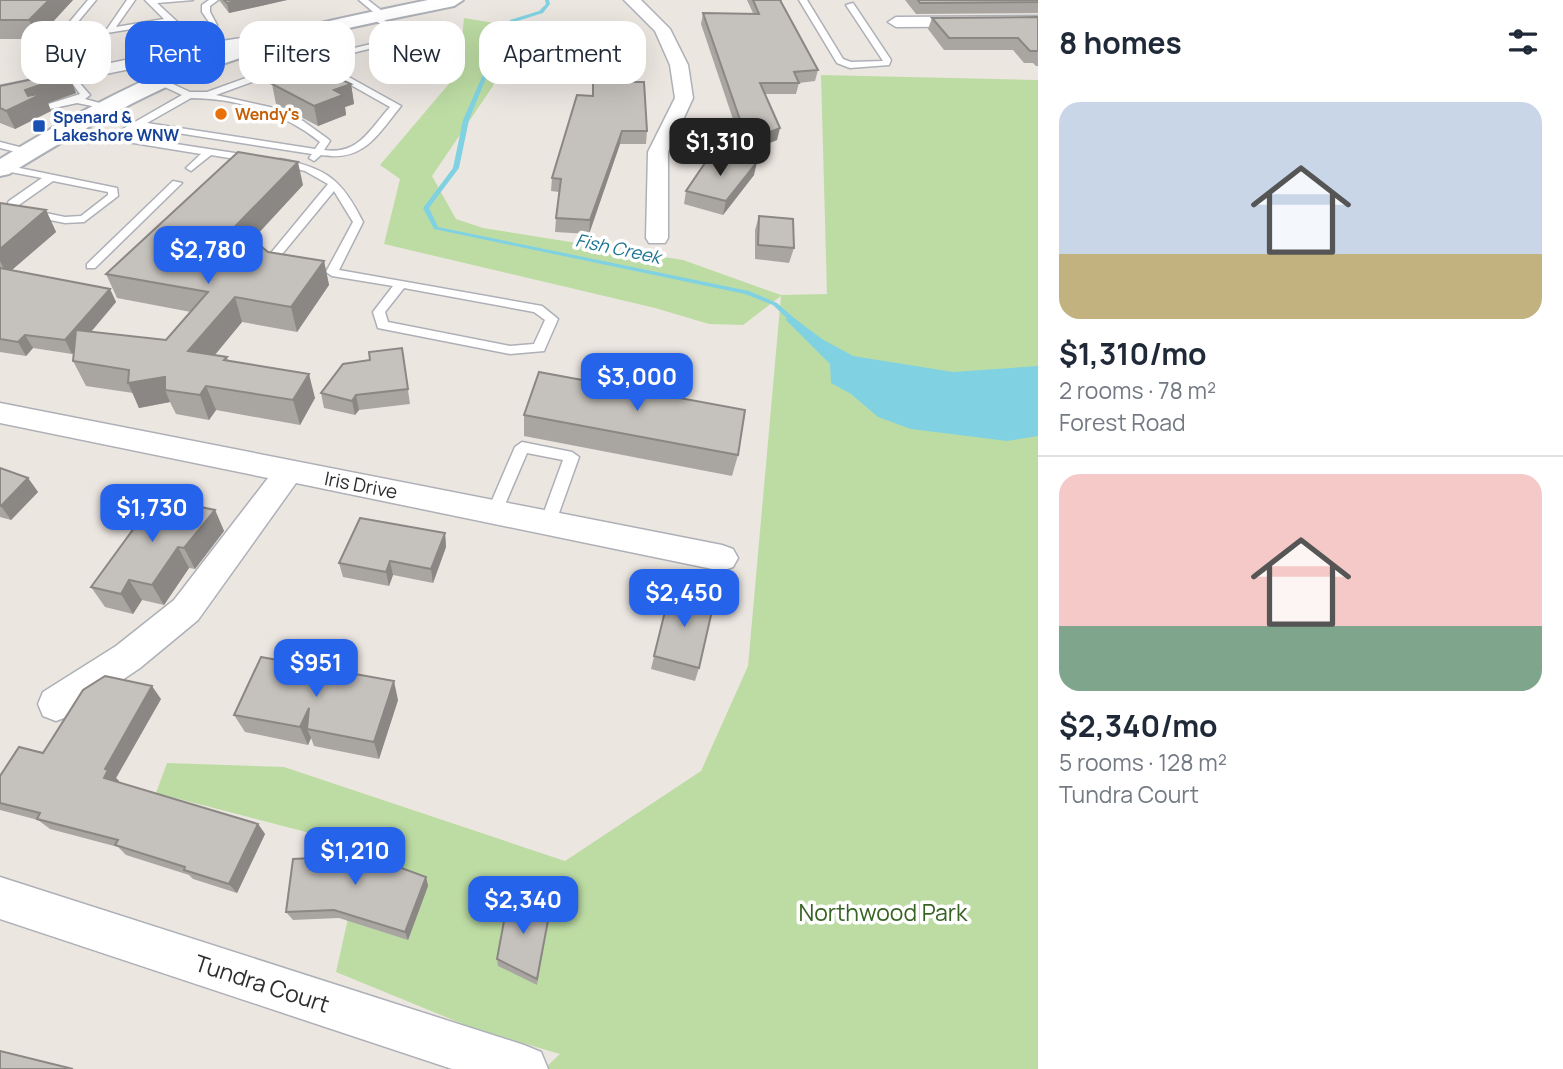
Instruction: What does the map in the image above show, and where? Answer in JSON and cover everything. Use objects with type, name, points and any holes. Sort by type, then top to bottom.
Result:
[{"type":"main road","points":[[225,51],[303,33],[374,11],[454,0]]},
{"type":"main road","points":[[1,168],[66,128],[153,84]]},
{"type":"street","points":[[632,0],[662,29],[679,65],[684,98],[658,152],[657,238]]},
{"type":"street","points":[[896,22],[1038,21]]},
{"type":"street","points":[[0,91],[32,84]]},
{"type":"street","name":"Iris Drive","points":[[0,413],[722,558]]},
{"type":"street","points":[[57,704],[128,657],[186,610],[289,471]]},
{"type":"street","name":"Tundra Court","points":[[0,898],[524,1069]]},
{"type":"lane","points":[[75,21],[92,0]]},
{"type":"lane","points":[[111,29],[131,0]]},
{"type":"lane","points":[[151,0],[171,20]]},
{"type":"lane","points":[[151,0],[190,0]]},
{"type":"lane","points":[[213,21],[206,12],[206,5],[214,0]]},
{"type":"lane","points":[[803,0],[840,61],[850,65],[886,63],[887,60],[850,5]]},
{"type":"lane","points":[[111,30],[171,20]]},
{"type":"lane","points":[[39,110],[77,100],[85,95],[81,84]]},
{"type":"lane","points":[[165,84],[189,95],[208,95],[239,84]]},
{"type":"lane","points":[[136,124],[338,155],[357,150],[396,106],[355,84]]},
{"type":"lane","points":[[235,85],[267,97]]},
{"type":"lane","points":[[115,137],[189,95]]},
{"type":"lane","points":[[208,95],[220,100],[269,108],[313,131],[325,141],[320,152],[306,168]]},
{"type":"lane","points":[[77,100],[104,107]]},
{"type":"lane","points":[[66,128],[318,171],[343,191],[358,222],[326,271],[401,284],[538,309],[552,319],[539,348],[510,350],[382,325],[379,312],[401,284]]},
{"type":"lane","points":[[0,145],[28,152]]},
{"type":"lane","points":[[191,169],[209,152]]},
{"type":"lane","points":[[1,168],[51,177],[113,190],[113,196],[83,219],[65,219],[10,209],[13,203],[51,177]]},
{"type":"lane","points":[[91,266],[177,183]]},
{"type":"lane","points":[[295,265],[270,261],[334,184]]},
{"type":"lane","points":[[495,512],[522,447],[572,457],[548,523]]},
{"type":"green space","name":"Northwood Park","points":[[464,18],[482,21],[479,21],[479,84],[494,84],[432,176],[456,219],[483,228],[683,260],[781,295],[827,294],[821,75],[1038,80],[1038,1069],[544,1069],[560,1054],[475,1029],[336,972],[364,847],[156,793],[167,763],[284,767],[565,861],[701,771],[748,666],[781,296],[743,325],[709,324],[655,308],[384,244],[400,179],[380,165],[449,84],[465,84]]},
{"type":"water","points":[[794,318],[822,339],[853,356],[953,372],[1038,366],[1038,436],[1007,441],[911,429],[878,417],[851,394],[831,383],[830,364],[785,319]]},
{"type":"building","points":[[0,0],[49,0],[29,20],[0,20]]},
{"type":"building","points":[[753,0],[780,0],[818,70],[794,72],[799,83],[760,83],[780,128],[770,132],[768,148],[746,137],[703,13],[759,14]]},
{"type":"building","points":[[918,0],[1038,0],[1038,2],[920,3]]},
{"type":"building","points":[[1038,17],[1038,51],[1030,51],[1018,38],[949,38],[932,18]]},
{"type":"building","points":[[21,82],[21,84],[43,84],[25,90],[28,96],[44,93],[6,111],[0,108],[0,86]]},
{"type":"building","points":[[272,84],[351,84],[334,90],[343,95],[314,106]]},
{"type":"building","points":[[593,84],[644,84],[647,131],[622,131],[590,220],[556,218],[561,179],[552,178],[577,95],[593,96]]},
{"type":"building","points":[[238,152],[298,162],[217,245],[247,249],[255,241],[268,252],[324,261],[291,307],[235,297],[188,351],[227,357],[224,360],[309,374],[293,400],[206,386],[200,395],[165,390],[165,377],[128,383],[129,370],[73,361],[76,330],[166,340],[208,292],[106,274]]},
{"type":"building","points":[[709,157],[757,162],[726,201],[686,191]]},
{"type":"building","points":[[0,203],[46,210],[0,249]]},
{"type":"building","points":[[759,216],[793,219],[794,248],[758,245]]},
{"type":"building","points":[[0,268],[110,289],[65,340],[25,335],[18,342],[0,339]]},
{"type":"building","points":[[402,348],[408,389],[356,395],[352,401],[321,393],[343,364],[370,360],[369,352]]},
{"type":"building","points":[[539,372],[745,410],[738,455],[524,415]]},
{"type":"building","points":[[0,468],[28,478],[1,506],[0,506]]},
{"type":"building","points":[[156,498],[215,510],[184,548],[178,547],[152,585],[129,580],[121,594],[91,587]]},
{"type":"building","points":[[360,518],[445,533],[431,569],[390,561],[386,572],[339,563]]},
{"type":"building","points":[[670,591],[714,602],[699,668],[654,656]]},
{"type":"building","points":[[261,657],[394,681],[374,742],[307,729],[309,708],[300,727],[234,715]]},
{"type":"building","points":[[105,676],[152,686],[105,769],[108,770],[104,778],[258,824],[229,884],[115,845],[118,840],[37,819],[40,813],[0,803],[0,776],[19,747],[43,753],[83,690]]},
{"type":"building","points":[[350,849],[426,877],[405,932],[334,910],[286,912],[293,859],[313,858],[314,850]]},
{"type":"building","points":[[509,894],[550,910],[537,979],[497,959]]},
{"type":"building","points":[[0,1051],[73,1069],[0,1069]]},
{"type":"waterway","name":"Fish Creek","points":[[547,0],[548,4],[541,12],[512,21],[498,35],[488,68],[466,120],[456,168],[426,208],[436,228],[747,292],[775,304],[799,326]]},
{"type":"place","name":"Wendy's","points":[[221,114]]},
{"type":"place","name":"Spenard & Lakeshore WNW","points":[[39,126]]}]
